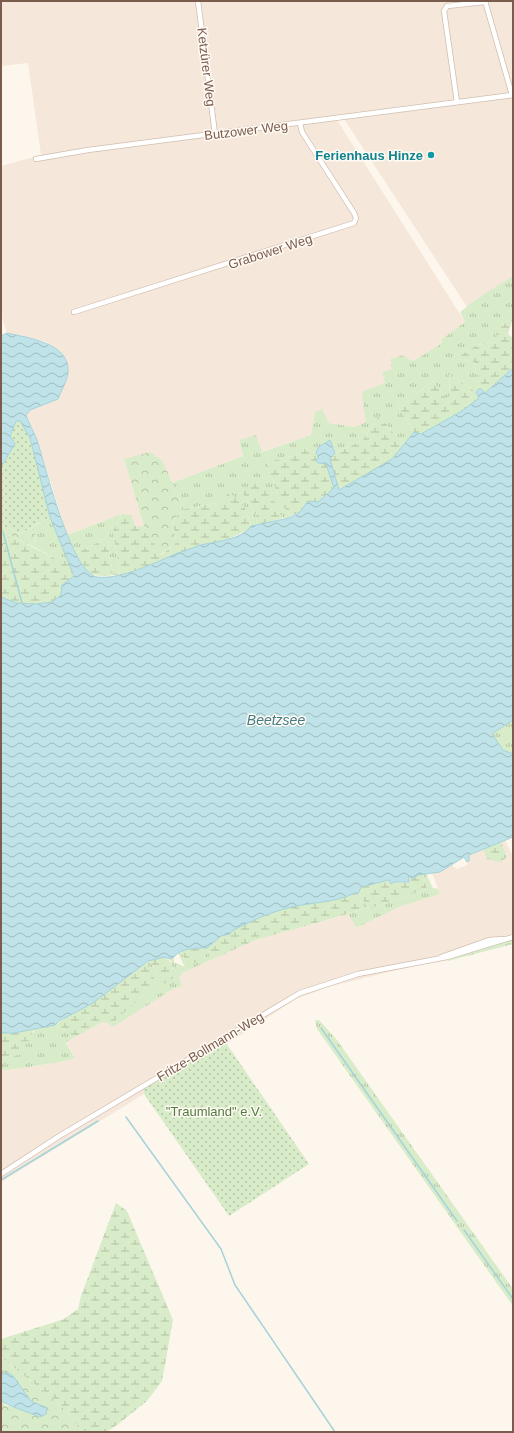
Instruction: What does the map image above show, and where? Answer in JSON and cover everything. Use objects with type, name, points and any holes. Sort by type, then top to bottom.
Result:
[{"type":"street","name":"Ketzürer Weg","points":[[198,1],[215,134]]},
{"type":"street","points":[[457,102],[444,11],[447,6],[485,1],[513,95]]},
{"type":"street","name":"Butzower Weg","points":[[36,159],[88,150],[513,95]]},
{"type":"street","name":"Grabower Weg","points":[[74,312],[354,223],[356,218],[354,213],[302,132],[300,123]]},
{"type":"street","name":"Fritze-Bollmann-Weg","points":[[1,1174],[61,1135],[292,997],[352,976],[470,951],[513,937]]},
{"type":"shaded area","points":[[1,1],[513,1],[513,276],[467,307],[344,119],[337,120],[465,322],[442,339],[441,344],[413,361],[402,355],[385,383],[362,398],[367,422],[354,427],[329,423],[322,410],[315,412],[311,435],[261,452],[239,441],[243,456],[172,483],[162,460],[124,459],[144,526],[136,528],[122,514],[67,535],[37,439],[26,415],[30,410],[58,399],[47,342],[7,333],[1,314],[1,166],[41,155],[28,63],[2,66]]},
{"type":"shaded area","points":[[505,840],[513,856],[513,935],[504,936],[479,950],[332,986],[296,999],[227,1044],[224,1040],[143,1089],[144,1094],[1,1182],[1,1071],[61,1062],[75,1058],[66,1042],[103,1022],[107,1022],[113,1027],[173,989],[183,986],[179,978],[182,973],[256,940],[348,914],[356,928],[399,907],[440,894],[432,873],[440,872],[450,864],[457,869],[467,865],[469,855],[483,849],[487,859],[507,857],[501,842]]},
{"type":"green space","points":[[513,276],[513,318],[497,329],[497,342],[477,345],[456,359],[474,362],[480,388],[476,392],[449,374],[450,403],[433,381],[399,408],[414,432],[404,444],[378,416],[363,440],[335,453],[333,446],[326,442],[316,452],[304,449],[296,455],[267,462],[279,499],[290,516],[289,518],[283,518],[275,508],[242,492],[257,517],[256,524],[251,526],[245,508],[229,492],[222,502],[184,509],[172,483],[243,456],[239,440],[256,435],[262,452],[311,435],[315,412],[322,409],[329,423],[354,427],[366,422],[362,398],[363,391],[385,383],[382,372],[392,369],[391,358],[402,355],[413,361],[441,344],[442,339],[465,322],[460,312],[478,298]]},
{"type":"green space","points":[[513,318],[508,334],[513,338],[513,368],[485,393],[480,388],[474,362],[455,359],[477,345],[496,342],[497,329]]},
{"type":"green space","points":[[449,374],[476,392],[479,398],[462,411],[421,434],[414,432],[399,408],[433,381],[450,402]]},
{"type":"green space","points":[[378,416],[404,444],[392,459],[339,490],[330,459],[335,453],[363,440]]},
{"type":"green space","points":[[16,420],[20,421],[30,439],[42,480],[50,517],[18,535],[11,528],[3,532],[1,526],[1,468],[15,444],[10,436]]},
{"type":"green space","points":[[304,449],[316,452],[318,463],[326,464],[334,488],[318,502],[308,501],[300,512],[290,516],[279,499],[267,462],[296,455]]},
{"type":"green space","points":[[150,452],[162,460],[184,509],[173,520],[176,543],[160,555],[144,526],[124,459]]},
{"type":"green space","points":[[255,479],[274,496],[275,508],[283,518],[258,525],[256,524],[257,517],[242,492]]},
{"type":"green space","points":[[229,491],[245,508],[251,526],[248,530],[222,542],[202,545],[120,575],[113,531],[122,514],[131,515],[136,527],[144,526],[161,555],[176,543],[173,520],[184,509],[222,502]]},
{"type":"green space","points":[[122,514],[113,531],[120,575],[113,575],[107,538],[76,553],[67,535]]},
{"type":"green space","points":[[50,517],[68,559],[56,559],[36,548],[35,526]]},
{"type":"green space","points":[[35,526],[36,548],[9,535],[4,551],[1,553],[1,528],[3,531],[11,528],[18,535]]},
{"type":"green space","points":[[9,535],[56,559],[68,559],[74,576],[62,585],[61,595],[52,602],[37,604],[16,603],[1,597],[1,553],[4,551]]},
{"type":"green space","points":[[107,538],[113,575],[93,575],[86,570],[76,553]]},
{"type":"green space","points":[[513,720],[513,754],[503,750],[492,734]]},
{"type":"green space","points":[[501,842],[507,857],[500,862],[487,859],[483,849]]},
{"type":"green space","points":[[423,874],[426,874],[433,888],[438,889],[440,894],[399,907],[356,928],[348,914],[365,909],[355,893],[358,894],[359,892],[368,909],[427,889]]},
{"type":"green space","points":[[423,874],[427,889],[368,909],[359,892],[360,887],[390,880],[398,883],[409,882],[408,875]]},
{"type":"green space","points":[[355,893],[365,909],[256,940],[211,960],[207,948],[221,936],[230,934],[232,931],[254,920],[284,909],[300,905],[331,901]]},
{"type":"green space","points":[[513,939],[513,944],[448,961],[445,959]]},
{"type":"green space","points":[[198,947],[202,948],[204,952],[196,963],[186,962],[181,951]]},
{"type":"green space","points":[[202,948],[207,948],[211,960],[182,973],[179,978],[183,986],[173,989],[113,1027],[110,1025],[144,995],[148,961],[150,960],[160,981],[173,969],[170,959],[174,958],[174,962],[185,967],[178,953],[181,951],[186,962],[204,952]]},
{"type":"green space","points":[[165,957],[168,959],[173,969],[173,979],[164,984],[160,981],[150,960]]},
{"type":"green space","points":[[148,961],[148,967],[157,983],[110,1025],[107,1022],[103,1022],[66,1042],[71,1035],[60,1026],[37,1029],[55,1025]]},
{"type":"green space","points":[[315,1020],[319,1020],[337,1040],[513,1289],[513,1306],[317,1029]]},
{"type":"green space","points":[[60,1026],[72,1035],[66,1043],[75,1058],[61,1062],[1,1071],[1,1058],[22,1054],[16,1042],[34,1032],[34,1029]]},
{"type":"green space","points":[[34,1029],[29,1041],[16,1042],[23,1054],[1,1058],[1,1033],[14,1033]]},
{"type":"green space","name":"\"Traumland\" e.V.","points":[[224,1040],[309,1164],[229,1216],[144,1094],[143,1089]]},
{"type":"green space","points":[[116,1203],[127,1211],[173,1320],[162,1381],[147,1401],[106,1432],[82,1432],[61,1405],[1,1357],[1,1339],[64,1319],[78,1309],[81,1296]]},
{"type":"green space","points":[[1,1357],[61,1405],[82,1432],[1,1432],[1,1399],[5,1405],[23,1409],[39,1417],[47,1408],[31,1401],[7,1372],[1,1375]]},
{"type":"water","name":"Beetzsee","points":[[7,333],[36,340],[56,348],[63,355],[67,363],[68,373],[58,399],[30,410],[26,415],[37,440],[60,516],[69,538],[87,571],[97,577],[117,576],[127,573],[198,546],[235,537],[247,531],[251,526],[289,518],[300,512],[308,501],[318,502],[334,488],[326,464],[318,463],[316,461],[318,457],[316,452],[319,447],[330,440],[335,453],[330,459],[339,490],[392,459],[414,432],[421,434],[462,411],[479,398],[476,392],[480,388],[485,393],[513,368],[513,720],[492,734],[503,750],[513,754],[513,837],[469,855],[469,861],[467,862],[464,857],[440,872],[418,875],[413,879],[408,876],[409,882],[394,882],[391,884],[389,880],[361,887],[358,894],[355,893],[331,901],[300,905],[268,914],[239,927],[230,934],[221,936],[207,948],[186,950],[178,953],[170,959],[165,957],[148,961],[93,1003],[59,1021],[55,1025],[14,1033],[1,1033],[1,597],[16,603],[37,604],[52,602],[61,595],[62,585],[74,576],[50,517],[30,438],[20,421],[16,421],[10,436],[15,444],[1,467],[1,336]]},
{"type":"water","points":[[7,1372],[13,1376],[31,1401],[47,1408],[46,1414],[40,1417],[13,1407],[2,1401],[1,1375]]},
{"type":"waterway","points":[[3,532],[22,603]]},
{"type":"waterway","points":[[321,1028],[457,1221]]},
{"type":"waterway","points":[[126,1117],[221,1249],[235,1285],[335,1432]]},
{"type":"waterway","points":[[1,1180],[98,1121]]},
{"type":"waterway","points":[[464,1230],[513,1299]]},
{"type":"place","name":"Ferienhaus Hinze","points":[[431,155]]}]
